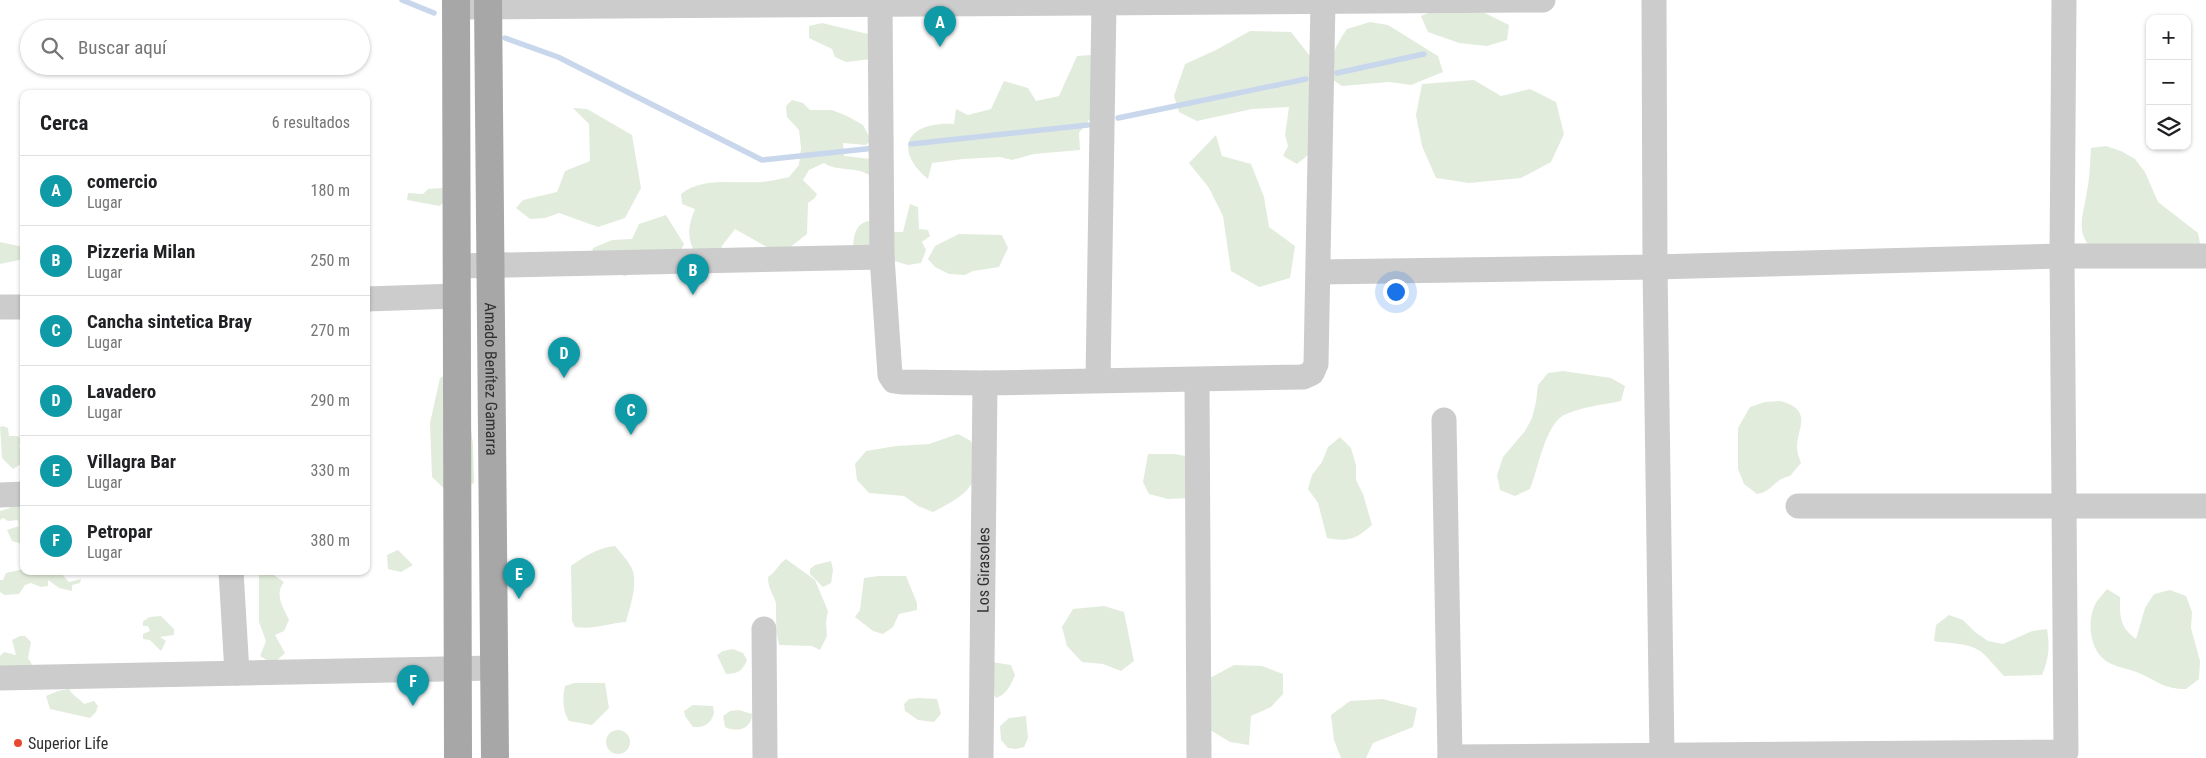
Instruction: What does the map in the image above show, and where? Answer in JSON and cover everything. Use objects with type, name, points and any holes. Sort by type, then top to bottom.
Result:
[{"type":"main road","name":"Amado Benítez Gamarra","points":[[457,3],[458,758]]},
{"type":"main road","name":"Amado Benítez Gamarra","points":[[488,3],[495,758]]},
{"type":"street","points":[[457,3],[880,4],[955,2],[1104,3],[1543,0]]},
{"type":"street","points":[[1654,0],[1655,267],[1662,755]]},
{"type":"street","points":[[1444,420],[1450,758],[2066,752],[2066,506],[2062,256],[2064,0]]},
{"type":"street","points":[[880,4],[882,257],[890,375],[894,381],[985,383],[1303,377],[1312,373],[1316,364],[1319,272],[1323,2]]},
{"type":"street","points":[[1098,380],[1104,3]]},
{"type":"street","points":[[1319,272],[1655,267],[2062,256],[2206,256]]},
{"type":"street","points":[[457,266],[882,257]]},
{"type":"street","points":[[370,299],[457,296]]},
{"type":"street","points":[[0,307],[20,307]]},
{"type":"street","points":[[1197,380],[1199,758]]},
{"type":"street","name":"Los Girasoles","points":[[981,758],[985,383]]},
{"type":"street","points":[[0,494],[20,494]]},
{"type":"street","points":[[1798,506],[2206,506]]},
{"type":"street","points":[[231,575],[236,673]]},
{"type":"street","points":[[764,629],[765,758]]},
{"type":"street","points":[[0,678],[494,668]]},
{"type":"green space","points":[[1440,8],[1485,13],[1509,25],[1507,40],[1487,46],[1459,43],[1428,32],[1421,16]]},
{"type":"green space","points":[[1370,22],[1388,25],[1438,56],[1443,72],[1411,85],[1389,82],[1342,86],[1333,80],[1332,65],[1334,53],[1347,29]]},
{"type":"green space","points":[[822,23],[868,34],[872,59],[846,62],[835,57],[832,49],[809,38],[809,26]]},
{"type":"green space","points":[[1250,31],[1291,32],[1310,56],[1313,151],[1297,164],[1283,156],[1288,146],[1285,135],[1289,107],[1252,109],[1197,121],[1179,112],[1174,96],[1185,64],[1216,50]]},
{"type":"green space","points":[[1091,55],[1095,112],[1079,133],[1080,150],[1034,154],[1012,160],[1000,157],[932,163],[928,179],[917,168],[910,157],[908,147],[910,139],[916,132],[938,124],[954,124],[956,109],[968,115],[991,109],[1004,81],[1028,88],[1036,101],[1059,96],[1077,56]]},
{"type":"green space","points":[[1474,80],[1501,96],[1530,89],[1556,102],[1564,134],[1551,162],[1521,178],[1469,183],[1436,178],[1422,146],[1416,115],[1422,84]]},
{"type":"green space","points":[[792,100],[803,103],[810,110],[832,110],[863,125],[871,140],[866,145],[843,143],[844,156],[871,159],[871,176],[859,171],[829,166],[824,163],[809,170],[803,180],[817,194],[808,203],[807,234],[789,248],[772,250],[735,229],[722,246],[717,267],[702,267],[694,252],[689,233],[695,209],[682,204],[681,194],[690,188],[709,183],[762,182],[789,177],[799,165],[801,148],[799,130],[787,117],[786,106]]},
{"type":"green space","points":[[573,108],[587,109],[632,135],[641,188],[625,218],[598,227],[559,213],[545,218],[530,219],[516,208],[523,200],[557,192],[565,171],[590,161],[589,124]]},
{"type":"green space","points":[[1216,135],[1222,156],[1251,164],[1264,197],[1269,227],[1295,246],[1290,278],[1259,287],[1231,271],[1223,216],[1209,188],[1189,163]]},
{"type":"green space","points":[[2106,146],[2121,151],[2135,159],[2145,172],[2158,202],[2198,233],[2201,248],[2095,254],[2084,238],[2082,217],[2089,180],[2091,148]]},
{"type":"green space","points":[[443,188],[448,196],[440,206],[407,200],[408,193],[423,194],[428,189]]},
{"type":"green space","points":[[910,204],[918,207],[919,229],[928,230],[930,236],[922,242],[926,250],[921,263],[908,265],[853,249],[856,231],[866,222],[879,221],[885,232],[903,232]]},
{"type":"green space","points":[[666,215],[684,244],[673,266],[640,271],[625,276],[599,269],[591,255],[593,248],[612,240],[632,239],[639,224]]},
{"type":"green space","points":[[959,234],[1002,235],[1008,248],[999,267],[973,271],[965,275],[949,274],[935,267],[928,259],[935,246]]},
{"type":"green space","points":[[0,242],[20,246],[20,260],[0,264]]},
{"type":"green space","points":[[462,364],[473,444],[474,483],[452,496],[432,477],[430,423],[440,378]]},
{"type":"green space","points":[[1563,371],[1611,378],[1625,386],[1621,401],[1584,408],[1564,415],[1557,420],[1547,438],[1530,489],[1515,496],[1500,490],[1497,475],[1503,457],[1525,431],[1532,418],[1538,385],[1548,373]]},
{"type":"green space","points":[[1780,401],[1797,409],[1800,414],[1801,426],[1797,447],[1801,463],[1790,476],[1780,480],[1766,491],[1757,494],[1744,484],[1738,469],[1738,428],[1750,407],[1765,402]]},
{"type":"green space","points":[[0,427],[8,428],[9,436],[20,438],[20,465],[13,469],[2,458]]},
{"type":"green space","points":[[958,434],[971,441],[976,468],[974,477],[964,493],[933,512],[918,506],[904,496],[869,493],[857,480],[855,464],[866,451],[896,446],[929,444]]},
{"type":"green space","points":[[1340,437],[1351,448],[1356,465],[1356,480],[1363,494],[1372,525],[1357,536],[1341,540],[1327,538],[1318,503],[1308,489],[1312,475],[1322,462],[1328,447]]},
{"type":"green space","points":[[1148,454],[1175,454],[1190,457],[1190,498],[1168,499],[1149,494],[1143,482]]},
{"type":"green space","points":[[20,499],[20,543],[12,541],[7,530],[19,526],[18,520],[8,521],[3,518],[0,520],[0,511],[10,508],[8,503]]},
{"type":"green space","points":[[615,546],[625,557],[633,571],[633,593],[626,622],[595,627],[575,627],[572,621],[571,566],[603,548]]},
{"type":"green space","points":[[398,550],[413,565],[401,572],[388,569],[387,555]]},
{"type":"green space","points":[[786,559],[815,580],[828,611],[826,622],[827,636],[820,650],[812,646],[779,645],[776,604],[769,586],[768,577]]},
{"type":"green space","points":[[831,561],[833,570],[831,583],[823,587],[810,574],[810,569],[815,565]]},
{"type":"green space","points":[[20,570],[20,575],[63,575],[69,582],[81,579],[80,583],[72,585],[72,591],[59,588],[48,580],[48,586],[41,587],[31,583],[25,585],[19,594],[4,595],[0,592],[0,580],[3,580],[6,573]]},
{"type":"green space","points":[[259,575],[274,575],[284,582],[281,587],[280,596],[289,620],[284,631],[275,635],[285,653],[273,664],[260,656],[266,641],[259,622]]},
{"type":"green space","points":[[906,576],[917,603],[917,610],[899,614],[893,627],[883,634],[873,631],[855,617],[860,610],[864,578]]},
{"type":"green space","points":[[2107,589],[2120,597],[2123,625],[2136,639],[2145,608],[2154,594],[2170,590],[2186,596],[2192,612],[2191,628],[2200,661],[2199,679],[2186,689],[2172,688],[2139,673],[2114,665],[2100,656],[2093,642],[2091,616],[2097,601]]},
{"type":"green space","points":[[1104,606],[1124,612],[1134,661],[1121,671],[1103,664],[1082,662],[1067,646],[1062,627],[1073,609]]},
{"type":"green space","points":[[1949,615],[1963,620],[1988,641],[2003,644],[2032,631],[2047,629],[2048,652],[2042,675],[2004,676],[1975,648],[1934,641],[1936,625]]},
{"type":"green space","points":[[161,616],[174,629],[174,635],[160,637],[166,641],[161,651],[150,640],[143,639],[143,634],[150,631],[148,626],[143,626],[143,621],[150,617]]},
{"type":"green space","points":[[25,636],[31,642],[28,658],[33,666],[0,672],[0,656],[4,652],[16,655],[12,640]]},
{"type":"green space","points":[[733,649],[743,653],[747,660],[744,667],[739,671],[726,674],[717,655],[723,651]]},
{"type":"green space","points":[[992,662],[1011,665],[1015,675],[1006,692],[996,698],[992,691]]},
{"type":"green space","points":[[1234,665],[1262,666],[1283,674],[1283,694],[1271,707],[1251,716],[1249,745],[1230,742],[1207,728],[1210,678]]},
{"type":"green space","points":[[574,683],[605,683],[609,708],[592,725],[569,721],[565,713],[563,700],[565,686]]},
{"type":"green space","points":[[69,689],[84,704],[94,701],[98,706],[96,712],[90,718],[50,709],[46,696]]},
{"type":"green space","points":[[909,699],[937,699],[941,714],[934,722],[918,720],[905,711],[904,704]]},
{"type":"green space","points":[[1383,699],[1417,708],[1413,727],[1373,743],[1366,758],[1341,758],[1334,740],[1331,715],[1350,701]]},
{"type":"green space","points":[[693,705],[713,706],[714,713],[711,720],[701,727],[693,727],[685,716],[684,711]]},
{"type":"green space","points":[[739,710],[752,714],[747,726],[734,730],[725,727],[723,716],[730,711]]},
{"type":"green space","points":[[1026,716],[1028,738],[1024,747],[1008,748],[1001,740],[1000,726],[1009,718]]},
{"type":"green space","points":[[618,730],[627,733],[630,742],[627,751],[618,754],[609,751],[606,742],[609,733]]},
{"type":"waterway","points":[[402,0],[434,13]]},
{"type":"waterway","points":[[505,38],[558,57],[762,160],[875,148]]},
{"type":"waterway","points":[[1337,73],[1424,54]]},
{"type":"waterway","points":[[1118,118],[1306,79]]},
{"type":"waterway","points":[[911,144],[1088,125]]},
{"type":"place","name":"comercio","points":[[940,47]]},
{"type":"place","name":"Pizzeria Milan","points":[[693,295]]},
{"type":"place","name":"Lavadero","points":[[564,378]]},
{"type":"place","name":"Cancha sintetica Bray","points":[[631,435]]},
{"type":"place","name":"Villagra Bar","points":[[519,599]]},
{"type":"place","name":"Petropar","points":[[413,706]]},
{"type":"place","name":"Superior Life","points":[[18,743]]}]
